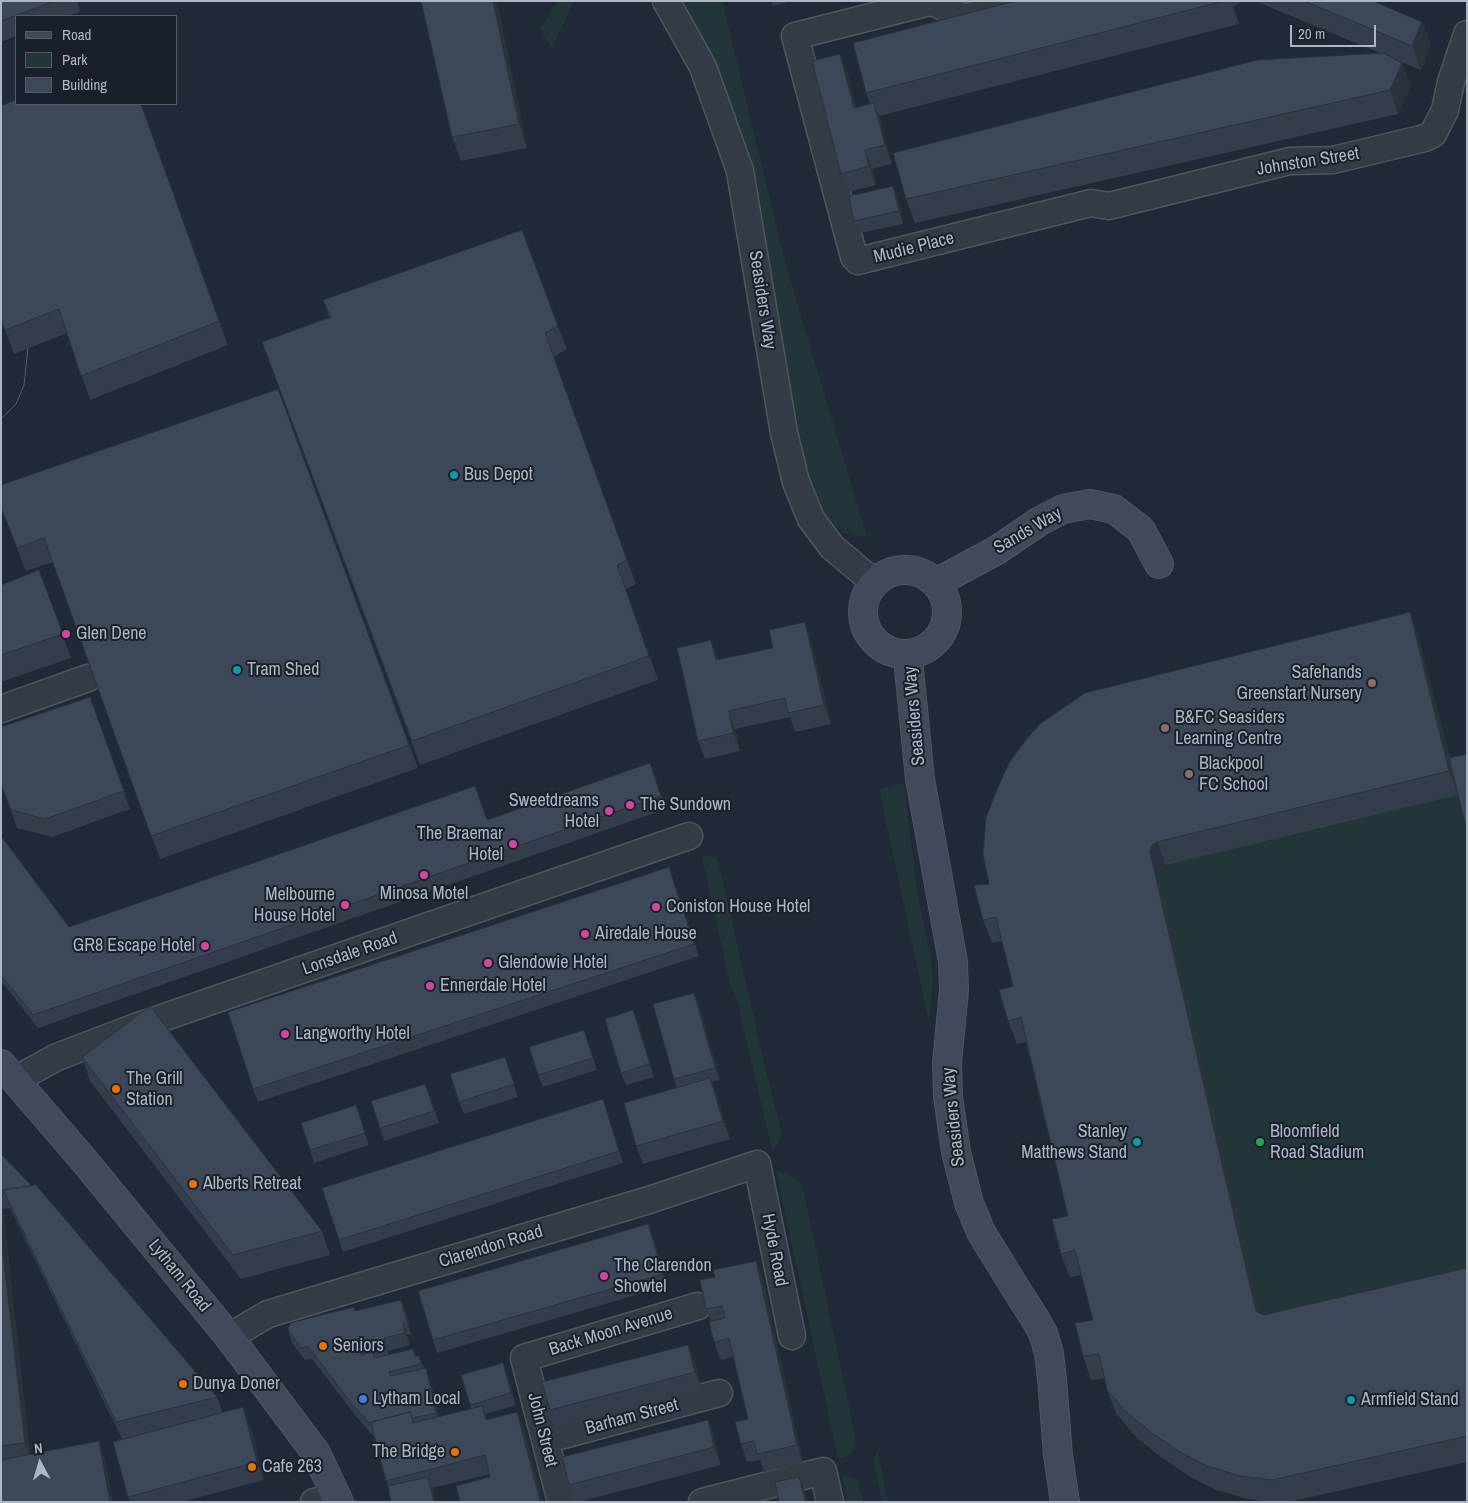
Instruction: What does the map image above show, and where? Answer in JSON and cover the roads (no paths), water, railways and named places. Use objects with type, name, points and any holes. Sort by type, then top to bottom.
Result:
[{"type":"street","name":"Seasiders Way","points":[[666,1],[703,67],[740,171],[784,433],[796,482],[811,519],[832,547],[875,583]]},
{"type":"street","name":"Mudie Place","points":[[1030,1],[967,17],[962,17],[930,2],[795,36],[854,257],[858,261],[1091,203],[1109,206]]},
{"type":"street","name":"Johnston Street","points":[[1109,206],[1290,160],[1333,160],[1413,141],[1433,134],[1444,110],[1467,34]]},
{"type":"street","name":"Sands Way","points":[[936,583],[997,550],[1040,521],[1063,509],[1090,504],[1114,509],[1141,530],[1159,564]]},
{"type":"street","points":[[902,570],[915,571],[936,583],[943,594],[947,607],[946,620],[942,632],[934,642],[923,650],[910,654],[896,653],[882,648],[872,638],[865,626],[862,613],[864,599],[875,583],[890,572],[902,570]]},
{"type":"street","name":"Seasiders Way","points":[[910,654],[909,669],[920,780],[954,962],[953,1007],[947,1063],[948,1096],[956,1152],[969,1203],[981,1232],[1043,1333],[1049,1353],[1058,1455],[1065,1502]]},
{"type":"street","points":[[1,709],[88,678]]},
{"type":"street","name":"Lonsdale Road","points":[[8,1072],[57,1057],[133,1028],[689,836]]},
{"type":"street","name":"Lytham Road","points":[[8,1072],[82,1158],[229,1337],[316,1453],[330,1500]]},
{"type":"street","name":"Clarendon Road","points":[[229,1337],[268,1314],[640,1202],[757,1164]]},
{"type":"street","name":"Hyde Road","points":[[757,1164],[792,1336]]},
{"type":"street","name":"Back Moon Avenue","points":[[524,1358],[698,1306]]},
{"type":"street","name":"John Street","points":[[524,1358],[560,1502]]},
{"type":"street","name":"Barham Street","points":[[545,1440],[719,1393]]},
{"type":"street","points":[[702,1502],[823,1471],[830,1502]]},
{"type":"tram line","points":[[1,419],[16,404],[24,385],[28,348]]},
{"type":"tram line","points":[[1,382],[1,388]]},
{"type":"place","name":"Bus Depot","points":[[454,475]]},
{"type":"place","name":"Glen Dene","points":[[66,634]]},
{"type":"place","name":"Tram Shed","points":[[237,670]]},
{"type":"place","name":"Safehands Greenstart Nursery","points":[[1372,683]]},
{"type":"place","name":"B&FC Seasiders Learning Centre","points":[[1165,728]]},
{"type":"place","name":"Blackpool FC School","points":[[1189,774]]},
{"type":"place","name":"The Sundown","points":[[630,805]]},
{"type":"place","name":"Sweetdreams Hotel","points":[[609,811]]},
{"type":"place","name":"The Braemar Hotel","points":[[513,844]]},
{"type":"place","name":"Minosa Motel","points":[[424,875]]},
{"type":"place","name":"Melbourne House Hotel","points":[[345,905]]},
{"type":"place","name":"Coniston House Hotel","points":[[656,907]]},
{"type":"place","name":"Airedale House","points":[[585,934]]},
{"type":"place","name":"GR8 Escape Hotel","points":[[205,946]]},
{"type":"place","name":"Glendowie Hotel","points":[[488,963]]},
{"type":"place","name":"Ennerdale Hotel","points":[[430,986]]},
{"type":"place","name":"Langworthy Hotel","points":[[285,1034]]},
{"type":"place","name":"The Grill Station","points":[[116,1089]]},
{"type":"place","name":"Stanley Matthews Stand","points":[[1137,1142]]},
{"type":"place","name":"Bloomfield Road Stadium","points":[[1260,1142]]},
{"type":"place","name":"Alberts Retreat","points":[[193,1184]]},
{"type":"place","name":"The Clarendon Showtel","points":[[604,1276]]},
{"type":"place","name":"Seniors","points":[[323,1346]]},
{"type":"place","name":"Dunya Doner","points":[[183,1384]]},
{"type":"place","name":"Lytham Local","points":[[363,1399]]},
{"type":"place","name":"Armfield Stand","points":[[1351,1400]]},
{"type":"place","name":"The Bridge","points":[[455,1452]]},
{"type":"place","name":"Cafe 263","points":[[252,1467]]}]
